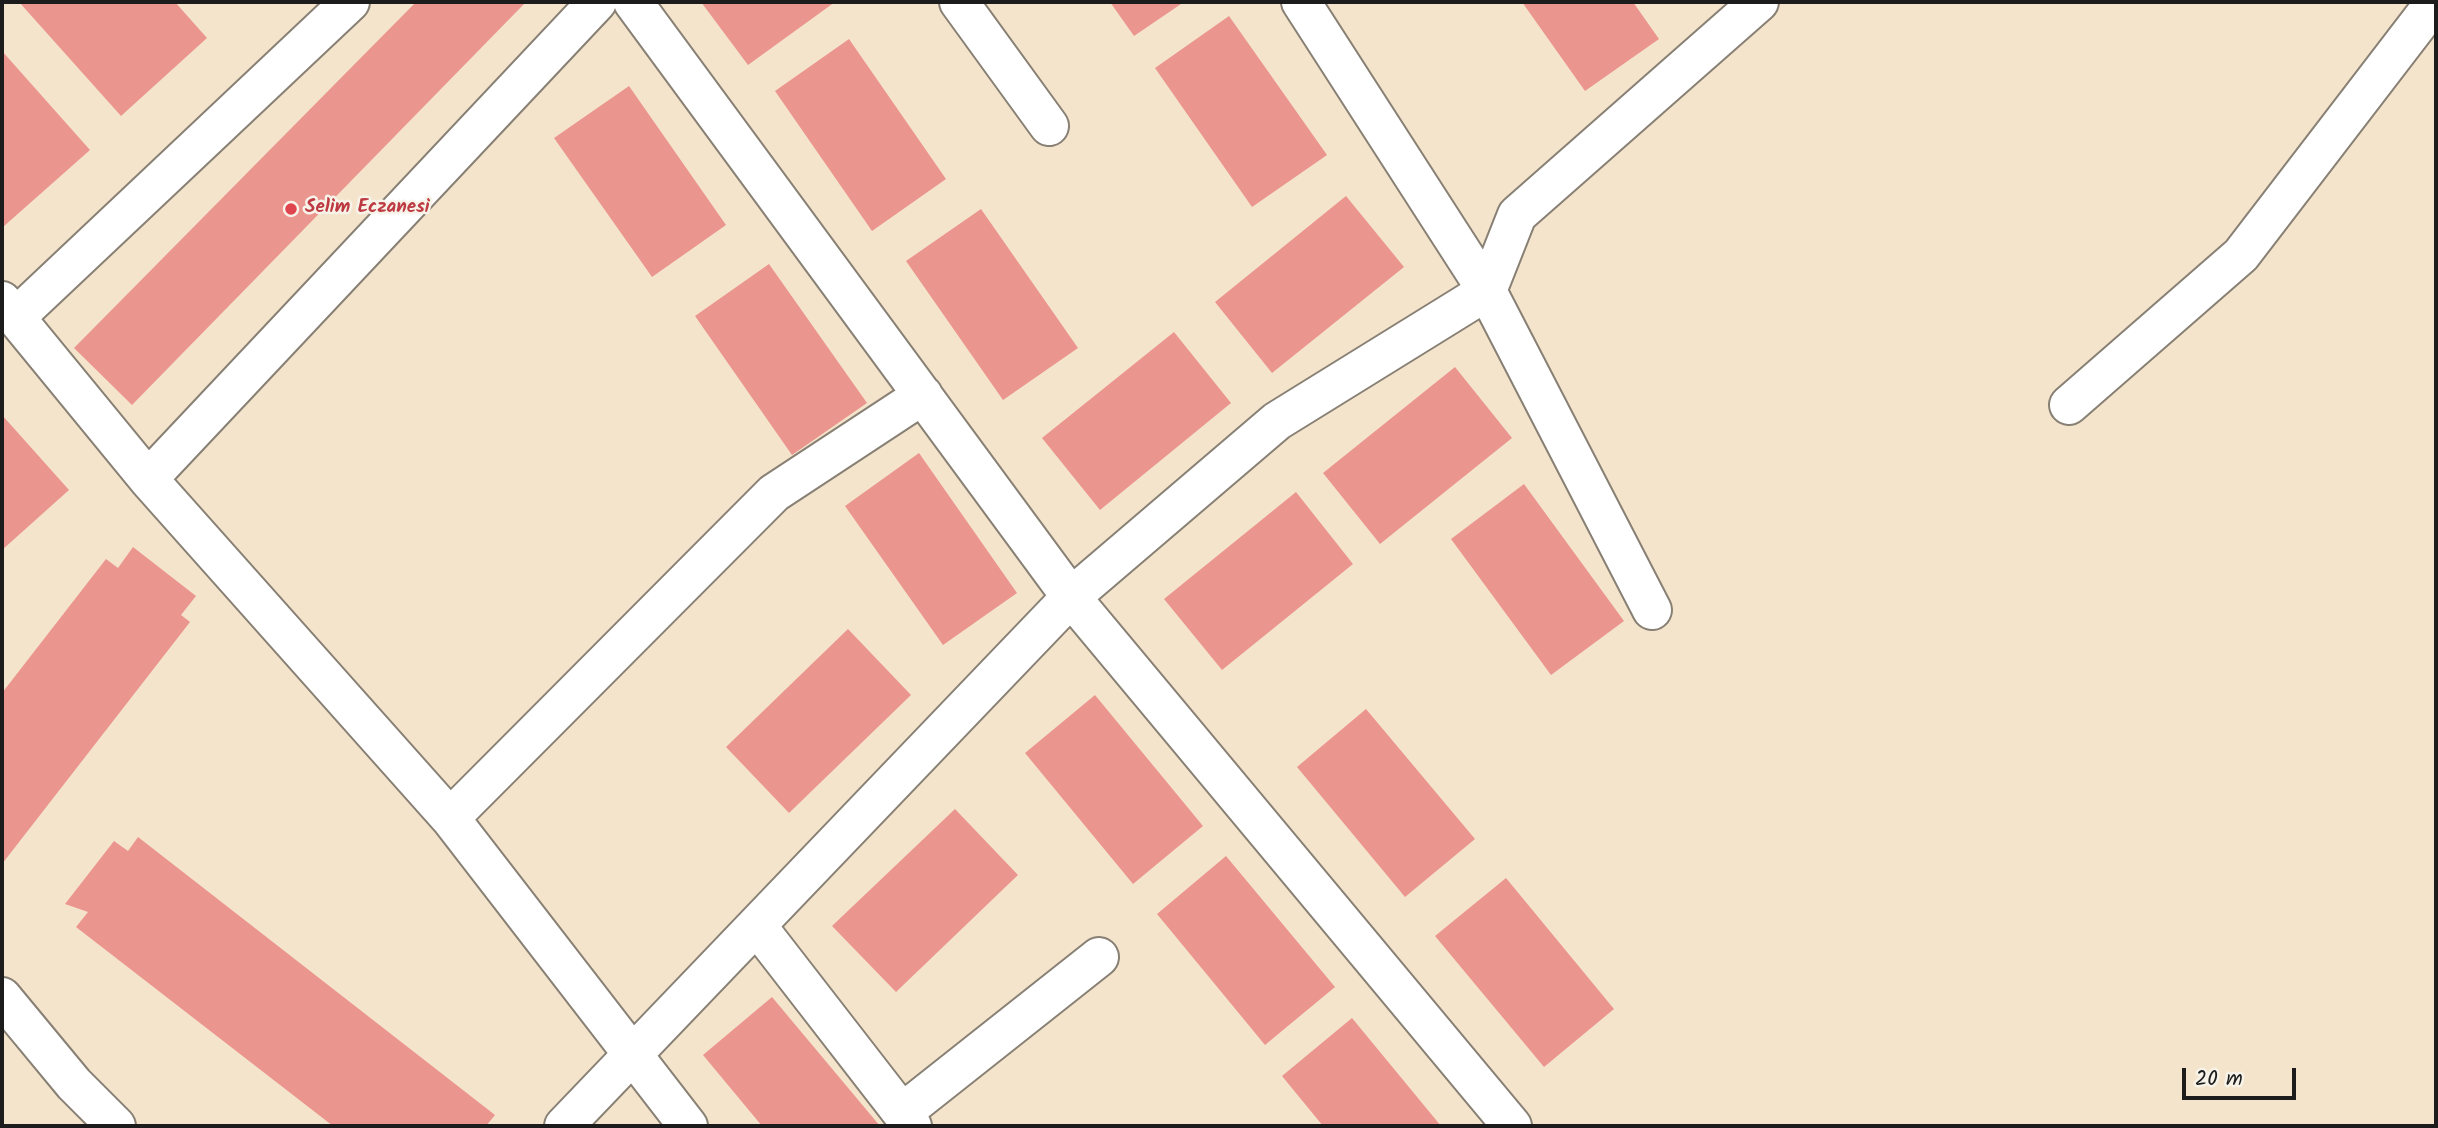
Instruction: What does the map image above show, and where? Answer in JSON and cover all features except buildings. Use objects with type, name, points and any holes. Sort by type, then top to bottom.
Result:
[{"type":"street","points":[[350,2],[9,309],[148,479],[450,818],[688,1126]]},
{"type":"street","points":[[148,479],[597,2]]},
{"type":"street","points":[[633,2],[1071,597],[1512,1126]]},
{"type":"street","points":[[958,2],[1049,126]]},
{"type":"street","points":[[1301,2],[1486,292],[1652,610]]},
{"type":"street","points":[[565,1126],[1071,597],[1277,421],[1486,292],[1517,215],[1759,2]]},
{"type":"street","points":[[2069,405],[2241,255],[2435,2]]},
{"type":"street","points":[[450,818],[774,493],[923,395]]},
{"type":"street","points":[[757,926],[907,1120],[1099,957]]},
{"type":"street","points":[[2,997],[74,1084],[116,1126]]},
{"type":"place","name":"Selim Eczanesi","points":[[291,209]]}]
